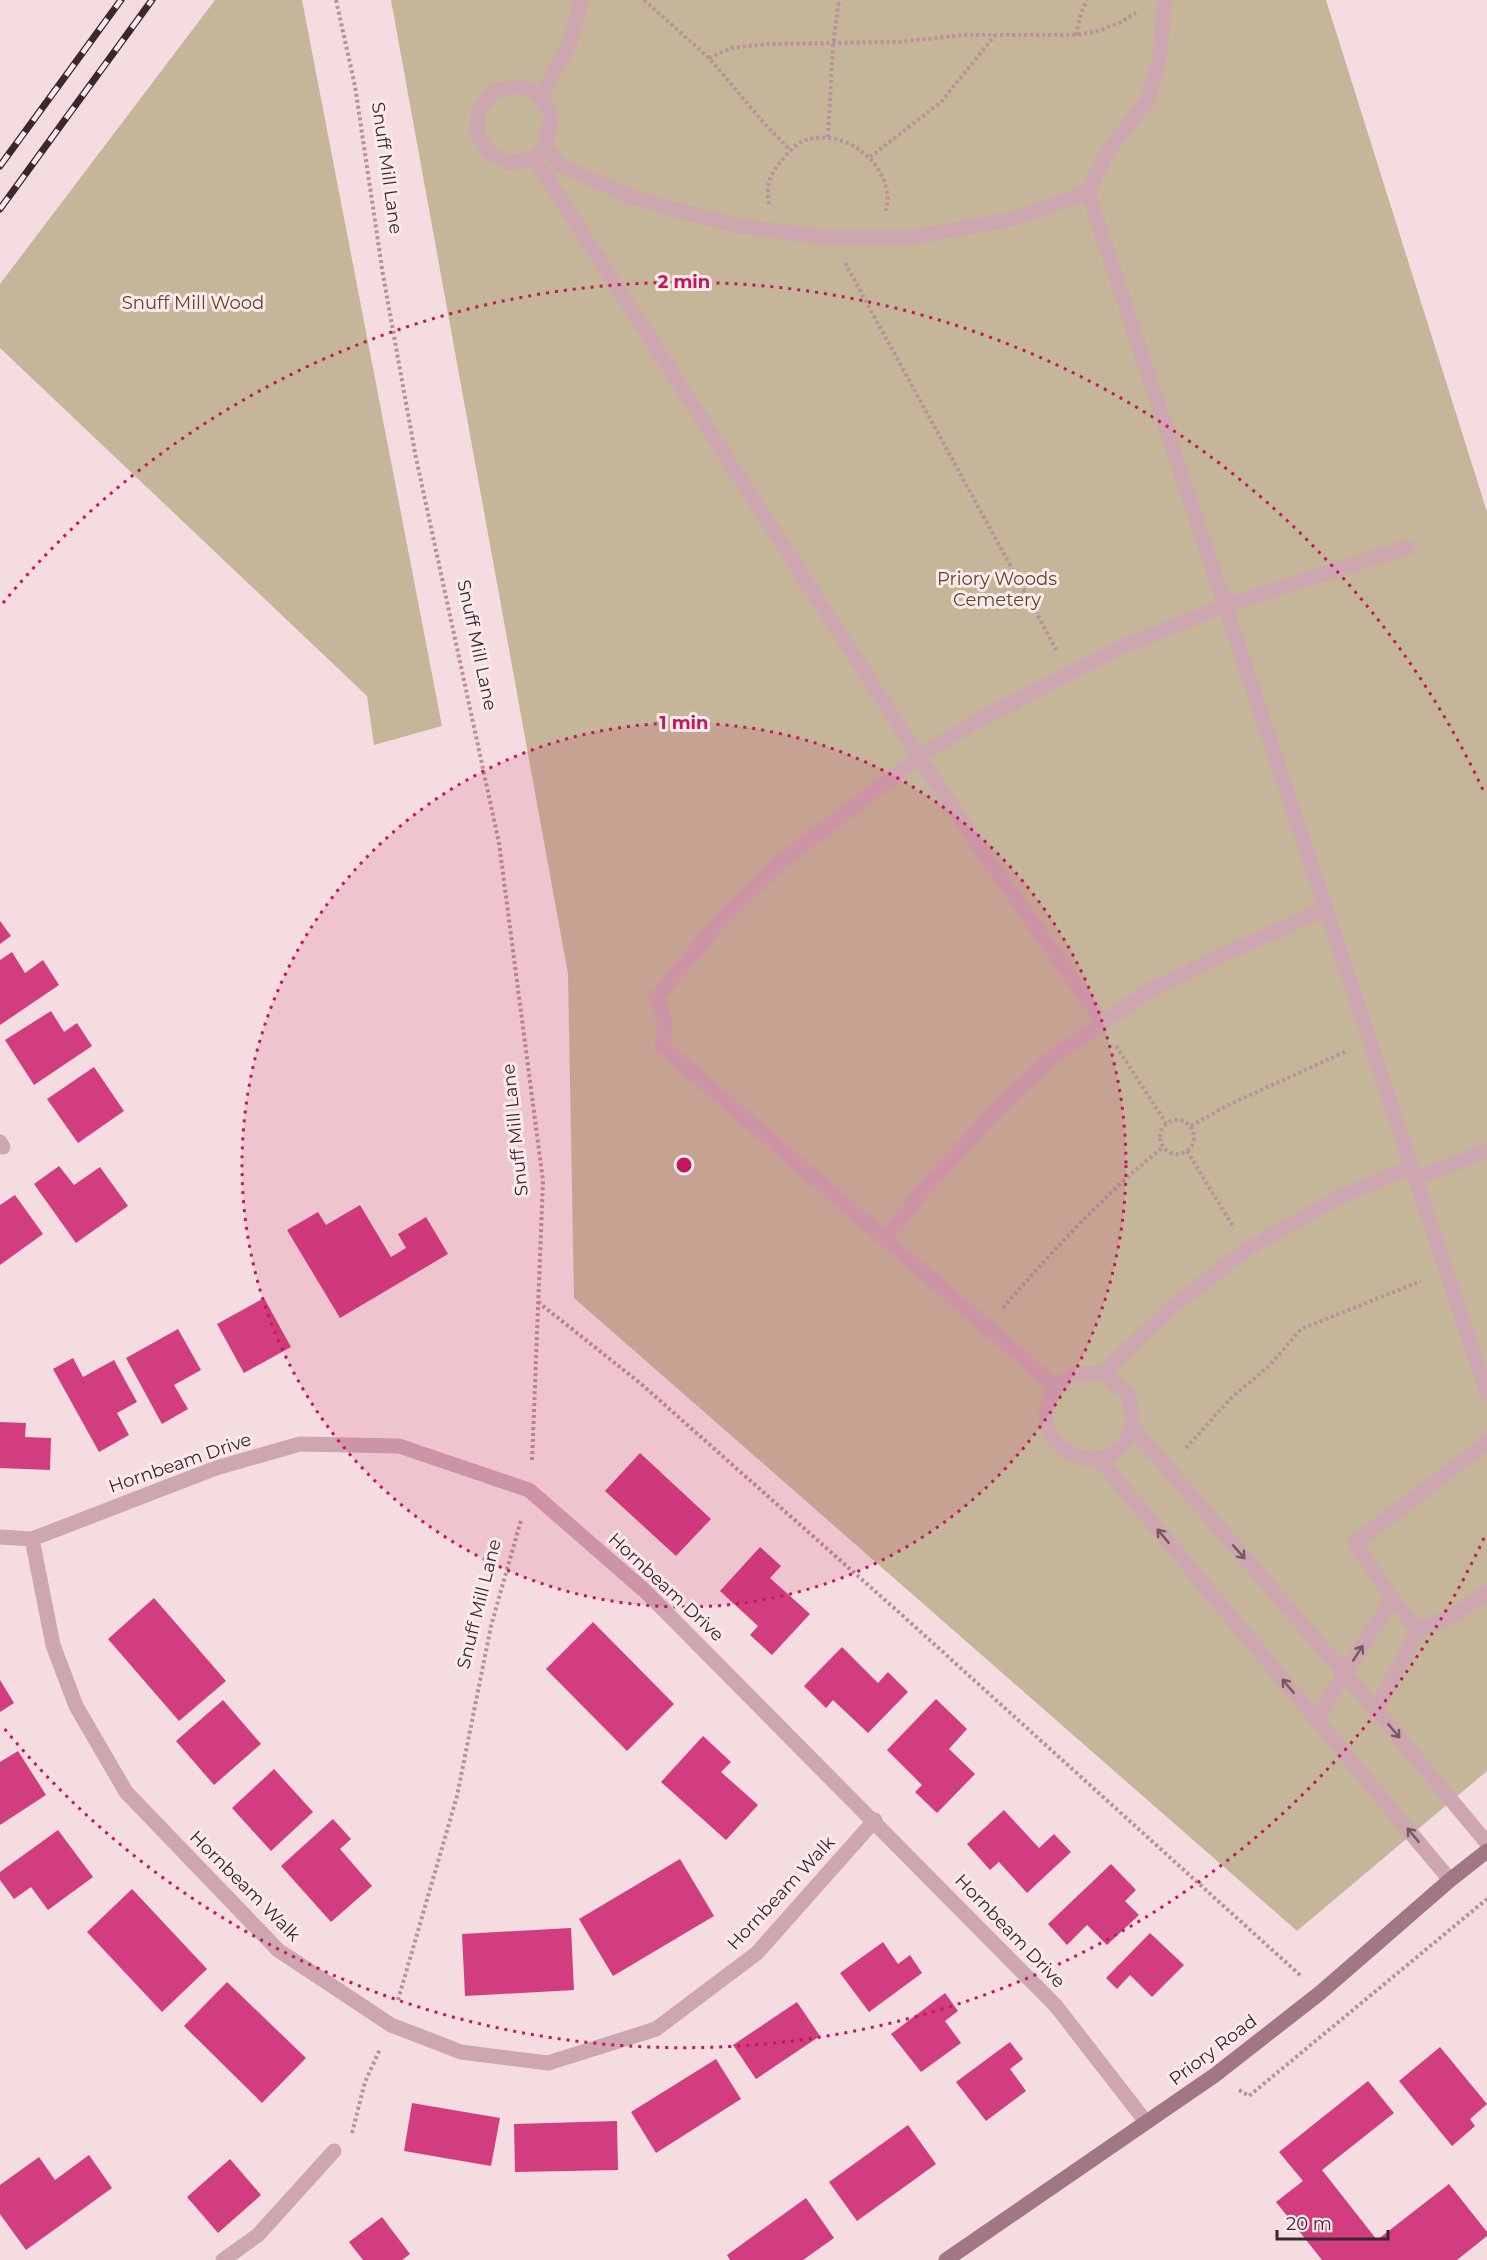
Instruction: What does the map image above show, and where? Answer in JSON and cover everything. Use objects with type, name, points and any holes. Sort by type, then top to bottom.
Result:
[{"type":"street","points":[[540,96],[569,46],[581,0]]},
{"type":"street","points":[[546,147],[560,165],[634,198],[734,225],[831,237],[915,237],[1017,218],[1088,192],[1109,149],[1147,102],[1159,60],[1165,5]]},
{"type":"street","points":[[519,86],[540,96],[552,116],[546,147],[534,158],[510,163],[489,153],[477,132],[479,109],[495,91],[519,86]]},
{"type":"street","points":[[534,158],[919,756],[982,851],[1103,1022]]},
{"type":"street","points":[[1088,192],[1227,605],[1325,909],[1487,1394]]},
{"type":"street","points":[[1055,1386],[662,1046],[666,1028],[664,1014],[656,998],[720,921],[782,861],[919,756],[973,723],[1119,648],[1227,605],[1408,547]]},
{"type":"street","points":[[885,1239],[925,1188],[990,1117],[1050,1059],[1150,990],[1325,909]]},
{"type":"street","points":[[1133,1428],[1118,1450],[1099,1459],[1076,1458],[1054,1441],[1046,1417],[1055,1386],[1072,1375],[1103,1373],[1173,1306],[1247,1249],[1340,1197],[1487,1151]]},
{"type":"street","points":[[1103,1373],[1129,1395],[1133,1428],[1376,1710],[1487,1843]]},
{"type":"street","points":[[1418,1630],[1392,1599],[1354,1543],[1480,1448],[1487,1440]]},
{"type":"street","name":"Hornbeam Drive","points":[[0,1537],[32,1539],[216,1468],[300,1444],[399,1446],[529,1490],[646,1592],[875,1820],[1056,2006],[1146,2122]]},
{"type":"street","points":[[1099,1459],[1450,1880]]},
{"type":"street","name":"Hornbeam Walk","points":[[32,1539],[53,1645],[76,1706],[126,1792],[278,1950],[391,2025],[461,2052],[548,2063],[656,2029],[757,1953],[875,1820]]},
{"type":"street","points":[[1376,1710],[1418,1630],[1454,1616],[1487,1592]]},
{"type":"street","points":[[1316,1719],[1392,1599]]},
{"type":"street","name":"Priory Road","points":[[946,2260],[1215,2075],[1320,1993],[1450,1880],[1487,1851]]},
{"type":"street","points":[[223,2260],[258,2235],[334,2151]]},
{"type":"path","name":"Snuff Mill Lane","points":[[334,2151],[349,2147],[365,2082],[391,2025],[457,1796],[490,1626],[529,1490],[532,1462],[537,1302],[541,1269],[543,1181],[499,843],[415,453],[383,275],[355,86],[336,0]]},
{"type":"path","points":[[644,0],[709,58],[790,150]]},
{"type":"path","points":[[828,137],[833,44],[839,0]]},
{"type":"path","points":[[1076,35],[1081,13],[1087,0]]},
{"type":"path","points":[[709,58],[731,48],[766,44],[898,42],[964,35],[1076,35],[1098,31],[1119,23],[1146,7],[1165,5]]},
{"type":"path","points":[[870,157],[941,102],[995,35]]},
{"type":"path","points":[[775,231],[767,190],[772,172],[790,150],[807,139],[828,137],[849,142],[870,157],[883,176],[887,205],[880,237]]},
{"type":"path","points":[[831,237],[1069,673]]},
{"type":"path","points":[[1103,1022],[1166,1123]]},
{"type":"path","points":[[1191,1126],[1228,1105],[1370,1042]]},
{"type":"path","points":[[1175,1120],[1184,1121],[1191,1126],[1194,1135],[1193,1144],[1187,1151],[1179,1155],[1170,1153],[1163,1147],[1160,1139],[1161,1130],[1166,1123],[1175,1120]]},
{"type":"path","points":[[986,1327],[1055,1248],[1144,1162],[1163,1147]]},
{"type":"path","points":[[1187,1151],[1247,1249]]},
{"type":"path","points":[[1169,1471],[1209,1420],[1269,1366],[1301,1329],[1447,1271]]},
{"type":"path","points":[[537,1302],[622,1368],[692,1429],[902,1615],[1320,1993]]},
{"type":"path","points":[[1215,2075],[1249,2096],[1487,1899]]},
{"type":"green space","name":"Snuff Mill Wood","points":[[215,0],[302,0],[442,726],[374,745],[367,696],[0,348],[0,284]]},
{"type":"green space","name":"Priory Woods Cemetery","points":[[391,0],[1326,0],[1487,512],[1487,1771],[1297,1931],[574,1298],[568,974]]},
{"type":"building","points":[[0,921],[11,936],[0,944]]},
{"type":"building","points":[[12,952],[25,973],[43,960],[59,985],[0,1025],[0,960]]},
{"type":"building","points":[[51,1011],[64,1032],[77,1023],[92,1046],[34,1085],[5,1040]]},
{"type":"building","points":[[94,1067],[124,1111],[78,1143],[47,1099]]},
{"type":"building","points":[[59,1166],[74,1185],[100,1167],[128,1206],[76,1243],[34,1184]]},
{"type":"building","points":[[15,1195],[43,1234],[0,1265],[0,1205]]},
{"type":"building","points":[[360,1205],[391,1257],[406,1248],[398,1234],[426,1217],[448,1254],[340,1318],[287,1230],[318,1212],[326,1225]]},
{"type":"building","points":[[264,1298],[291,1347],[244,1373],[217,1324]]},
{"type":"building","points":[[178,1329],[201,1370],[174,1385],[188,1409],[162,1424],[126,1358]]},
{"type":"building","points":[[73,1358],[83,1377],[114,1360],[137,1402],[117,1413],[129,1435],[99,1452],[53,1369]]},
{"type":"building","points":[[0,1422],[26,1423],[25,1437],[51,1438],[50,1470],[0,1468]]},
{"type":"building","points":[[640,1453],[711,1519],[676,1556],[605,1491]]},
{"type":"building","points":[[760,1547],[781,1566],[770,1578],[810,1614],[772,1655],[750,1635],[758,1626],[720,1591]]},
{"type":"building","points":[[154,1598],[226,1681],[179,1721],[108,1639]]},
{"type":"building","points":[[593,1622],[674,1704],[627,1751],[546,1669]]},
{"type":"building","points":[[842,1647],[878,1683],[888,1672],[908,1692],[868,1733],[833,1700],[826,1708],[804,1686]]},
{"type":"building","points":[[0,1680],[14,1703],[0,1712]]},
{"type":"building","points":[[936,1699],[967,1729],[949,1749],[975,1774],[937,1813],[915,1792],[922,1785],[887,1750]]},
{"type":"building","points":[[223,1700],[261,1744],[214,1785],[176,1741]]},
{"type":"building","points":[[703,1736],[731,1762],[721,1772],[758,1805],[726,1840],[661,1782]]},
{"type":"building","points":[[18,1751],[46,1795],[0,1825],[0,1762]]},
{"type":"building","points":[[274,1769],[313,1812],[271,1851],[232,1808]]},
{"type":"building","points":[[1004,1810],[1039,1848],[1054,1834],[1071,1852],[1027,1893],[999,1862],[990,1870],[967,1844]]},
{"type":"building","points":[[333,1819],[351,1839],[340,1849],[372,1886],[331,1922],[281,1866]]},
{"type":"building","points":[[58,1830],[93,1877],[48,1910],[31,1887],[14,1899],[0,1880],[0,1872]]},
{"type":"building","points":[[680,1859],[714,1916],[613,1976],[579,1919]]},
{"type":"building","points":[[1111,1864],[1136,1890],[1125,1901],[1139,1915],[1107,1945],[1087,1925],[1067,1945],[1048,1924]]},
{"type":"building","points":[[132,1889],[207,1969],[162,2012],[87,1932]]},
{"type":"building","points":[[571,1928],[574,1990],[465,1996],[462,1934]]},
{"type":"building","points":[[1150,1933],[1184,1965],[1152,1997],[1130,1975],[1117,1989],[1106,1978]]},
{"type":"building","points":[[883,1942],[898,1964],[910,1955],[922,1973],[869,2012],[840,1973]]},
{"type":"building","points":[[227,1982],[306,2058],[262,2103],[184,2026]]},
{"type":"building","points":[[945,1993],[958,2011],[945,2021],[961,2043],[921,2072],[891,2034]]},
{"type":"building","points":[[797,2002],[820,2036],[756,2079],[733,2045]]},
{"type":"building","points":[[1010,2042],[1023,2059],[1010,2069],[1026,2091],[986,2121],[956,2082]]},
{"type":"building","points":[[1440,2047],[1487,2104],[1470,2119],[1475,2126],[1452,2146],[1399,2081]]},
{"type":"building","points":[[716,2059],[741,2099],[656,2153],[631,2112]]},
{"type":"building","points":[[1368,2081],[1394,2113],[1322,2170],[1377,2240],[1449,2184],[1487,2232],[1487,2236],[1457,2260],[1322,2260],[1276,2202],[1303,2181],[1279,2152]]},
{"type":"building","points":[[412,2103],[500,2118],[491,2166],[404,2151]]},
{"type":"building","points":[[617,2121],[618,2170],[515,2172],[514,2124]]},
{"type":"building","points":[[908,2125],[936,2164],[857,2221],[829,2182]]},
{"type":"building","points":[[89,2155],[112,2188],[26,2250],[0,2214],[0,2185],[39,2157],[55,2180]]},
{"type":"building","points":[[230,2159],[261,2195],[218,2233],[187,2197]]},
{"type":"building","points":[[806,2198],[834,2238],[803,2260],[730,2260],[727,2255]]},
{"type":"building","points":[[382,2217],[410,2254],[402,2260],[363,2260],[349,2242]]},
{"type":"railway","points":[[0,166],[121,0]]},
{"type":"railway","points":[[0,209],[152,0]]}]
